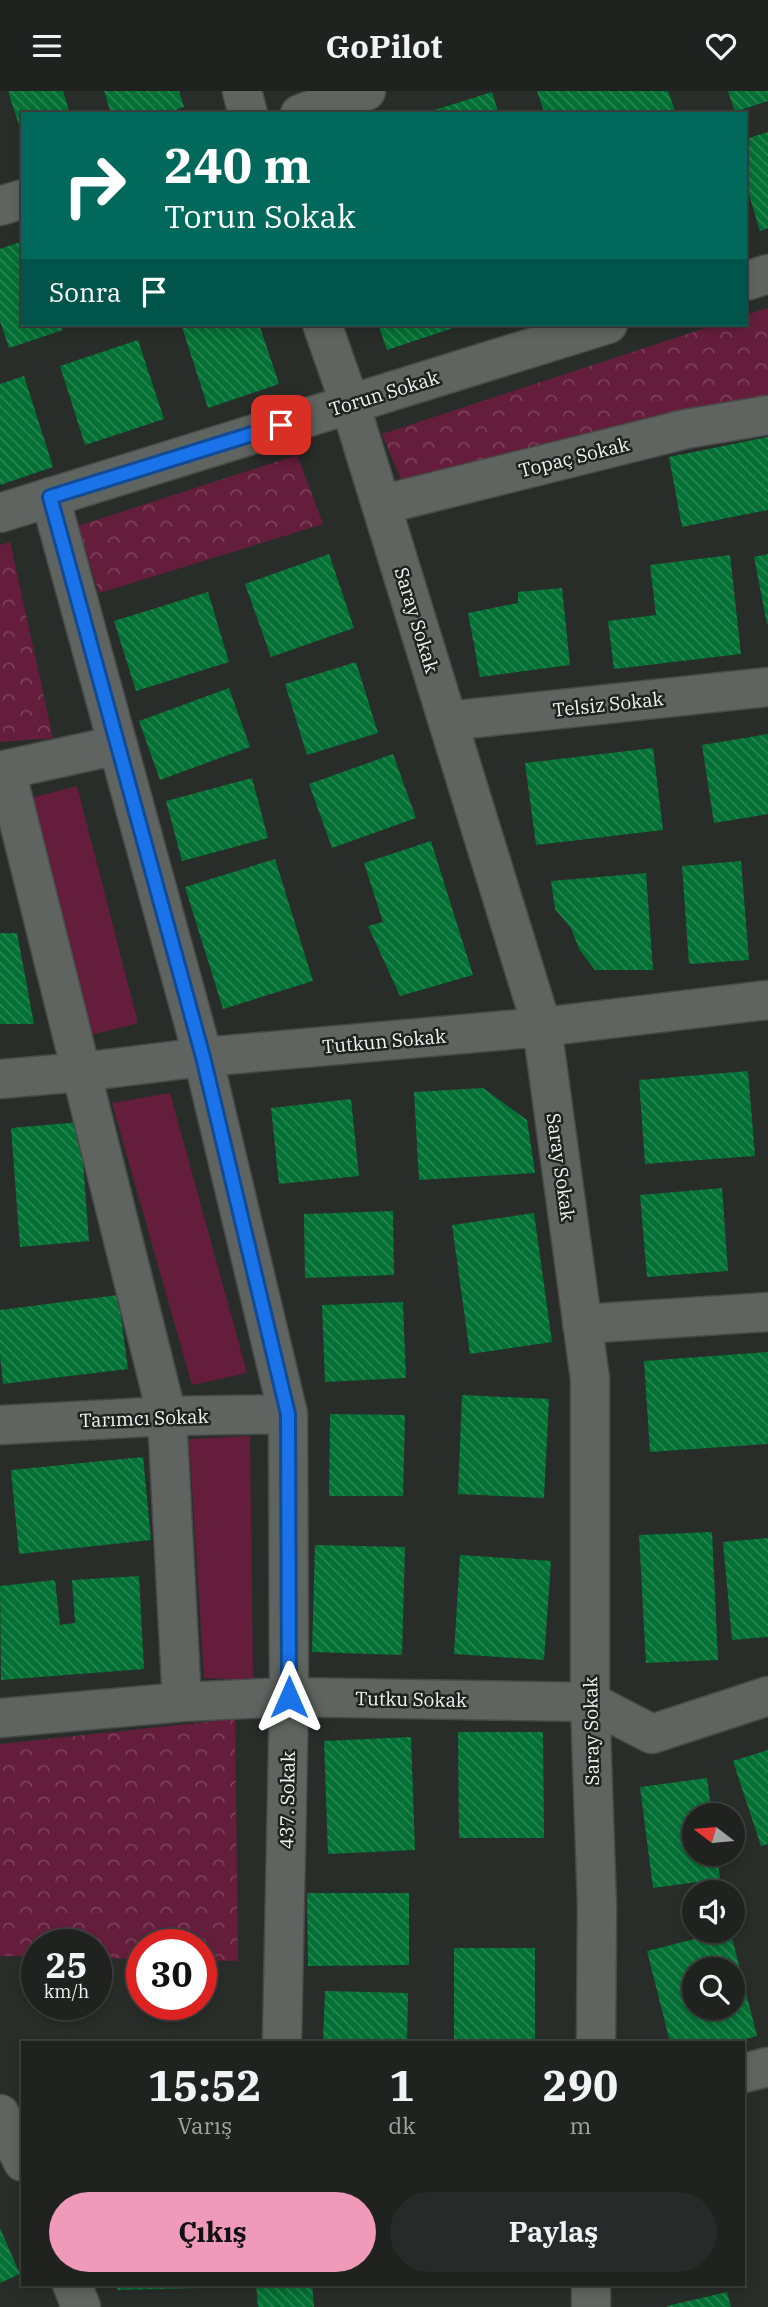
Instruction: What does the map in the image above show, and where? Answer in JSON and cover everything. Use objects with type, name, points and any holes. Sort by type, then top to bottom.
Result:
[{"type":"street","points":[[242,91],[247,112]]},
{"type":"street","points":[[306,112],[366,91]]},
{"type":"street","points":[[0,206],[21,200]]},
{"type":"street","points":[[747,281],[768,274]]},
{"type":"street","name":"Saray Sokak","points":[[323,326],[350,404],[542,1027],[590,1379],[590,1702],[597,1906],[596,2041]]},
{"type":"street","name":"Torun Sokak","points":[[0,513],[602,326]]},
{"type":"street","name":"Topaç Sokak","points":[[381,505],[686,429],[768,415]]},
{"type":"street","name":"437. Sokak","points":[[50,497],[203,1057],[288,1414],[289,1697],[282,2041]]},
{"type":"street","name":"Telsiz Sokak","points":[[448,721],[768,687]]},
{"type":"street","points":[[118,745],[3,771],[167,1416],[183,1702]]},
{"type":"street","name":"Tutkun Sokak","points":[[0,1079],[203,1057],[542,1027],[768,1000]]},
{"type":"street","points":[[582,1324],[768,1312]]},
{"type":"street","name":"Tarımcı Sokak","points":[[0,1425],[167,1416],[288,1414]]},
{"type":"street","name":"Tutku Sokak","points":[[0,1718],[183,1702],[289,1697],[590,1702],[652,1734],[768,1696]]},
{"type":"street","points":[[745,2073],[768,2067]]},
{"type":"street","points":[[0,2114],[21,2154]]},
{"type":"street","points":[[73,2286],[81,2307]]},
{"type":"street","points":[[591,2286],[591,2307]]},
{"type":"green space","points":[[768,308],[768,399],[403,484],[382,434],[712,326],[747,326],[747,315]]},
{"type":"green space","points":[[297,455],[323,524],[99,593],[78,526]]},
{"type":"green space","points":[[10,542],[53,738],[0,742],[0,545]]},
{"type":"green space","points":[[77,786],[138,1023],[91,1035],[31,798]]},
{"type":"green space","points":[[170,1093],[247,1373],[192,1385],[112,1103]]},
{"type":"green space","points":[[250,1436],[253,1680],[204,1678],[189,1439]]},
{"type":"green space","points":[[235,1719],[238,1961],[217,1960],[217,1929],[126,1929],[126,1959],[112,1958],[112,1929],[21,1929],[21,1956],[0,1956],[0,1744]]},
{"type":"building","points":[[8,91],[63,91],[69,112],[21,112],[21,132]]},
{"type":"building","points":[[104,91],[179,91],[184,107],[170,112],[110,112]]},
{"type":"building","points":[[537,91],[668,91],[675,112],[544,112]]},
{"type":"building","points":[[728,91],[768,91],[768,101],[735,112]]},
{"type":"building","points":[[492,92],[498,112],[428,112]]},
{"type":"building","points":[[768,132],[768,228],[760,231],[747,188],[747,139]]},
{"type":"building","points":[[21,242],[21,326],[61,326],[63,330],[9,348],[0,321],[0,249]]},
{"type":"building","points":[[260,326],[279,384],[208,408],[182,327]]},
{"type":"building","points":[[379,326],[459,326],[387,350]]},
{"type":"building","points":[[138,340],[164,419],[85,445],[60,366]]},
{"type":"building","points":[[24,376],[53,467],[0,485],[0,384]]},
{"type":"building","points":[[768,437],[768,510],[682,527],[669,457]]},
{"type":"building","points":[[329,554],[354,628],[271,657],[245,584]]},
{"type":"building","points":[[768,554],[768,624],[767,624],[754,557]]},
{"type":"building","points":[[730,555],[741,654],[614,669],[608,621],[656,615],[650,565]]},
{"type":"building","points":[[562,588],[570,665],[480,677],[468,613],[518,603],[518,592]]},
{"type":"building","points":[[208,592],[229,662],[136,691],[114,621]]},
{"type":"building","points":[[356,662],[378,733],[307,755],[285,684]]},
{"type":"building","points":[[229,688],[250,747],[160,780],[139,721]]},
{"type":"building","points":[[768,734],[768,814],[714,823],[702,745]]},
{"type":"building","points":[[653,748],[663,830],[536,845],[525,763]]},
{"type":"building","points":[[393,754],[416,818],[332,848],[309,784]]},
{"type":"building","points":[[252,778],[268,838],[182,861],[166,801]]},
{"type":"building","points":[[431,841],[473,975],[400,996],[368,926],[383,922],[364,863]]},
{"type":"building","points":[[275,859],[313,981],[223,1009],[185,887]]},
{"type":"building","points":[[741,861],[749,960],[689,964],[682,866]]},
{"type":"building","points":[[646,873],[653,970],[595,970],[579,949],[571,928],[555,909],[551,881]]},
{"type":"building","points":[[0,933],[17,933],[34,1024],[0,1024]]},
{"type":"building","points":[[748,1071],[755,1156],[645,1164],[639,1080]]},
{"type":"building","points":[[483,1088],[527,1120],[535,1173],[419,1180],[414,1092]]},
{"type":"building","points":[[351,1099],[359,1176],[279,1184],[271,1108]]},
{"type":"building","points":[[80,1122],[89,1241],[20,1247],[11,1128]]},
{"type":"building","points":[[722,1188],[728,1271],[647,1277],[640,1195]]},
{"type":"building","points":[[393,1211],[394,1275],[305,1278],[304,1214]]},
{"type":"building","points":[[534,1213],[552,1342],[470,1354],[452,1225]]},
{"type":"building","points":[[118,1295],[128,1369],[3,1384],[0,1310]]},
{"type":"building","points":[[403,1302],[406,1378],[325,1382],[322,1305]]},
{"type":"building","points":[[768,1352],[768,1444],[650,1452],[644,1361]]},
{"type":"building","points":[[462,1395],[549,1399],[544,1498],[458,1494]]},
{"type":"building","points":[[330,1414],[405,1415],[403,1496],[329,1496]]},
{"type":"building","points":[[143,1457],[151,1540],[19,1554],[11,1470]]},
{"type":"building","points":[[712,1532],[718,1660],[646,1663],[639,1535]]},
{"type":"building","points":[[768,1538],[768,1637],[732,1640],[723,1542]]},
{"type":"building","points":[[315,1545],[405,1547],[402,1655],[312,1652]]},
{"type":"building","points":[[460,1555],[551,1561],[544,1660],[454,1654]]},
{"type":"building","points":[[139,1576],[144,1669],[1,1680],[0,1586],[55,1580],[60,1625],[75,1623],[72,1580]]},
{"type":"building","points":[[458,1732],[543,1732],[544,1838],[459,1838]]},
{"type":"building","points":[[411,1737],[415,1850],[328,1854],[324,1741]]},
{"type":"building","points":[[768,1750],[768,1844],[761,1846],[733,1761]]},
{"type":"building","points":[[707,1778],[710,1803],[682,1803],[682,1866],[718,1866],[720,1879],[682,1880],[682,1884],[653,1888],[640,1787]]},
{"type":"building","points":[[307,1893],[409,1893],[409,1965],[308,1966]]},
{"type":"building","points":[[682,1942],[733,1943],[737,1957],[682,1957],[682,2020],[745,2020],[745,1989],[757,2036],[738,2041],[670,2041],[647,1951]]},
{"type":"building","points":[[454,1948],[535,1948],[535,2041],[454,2041]]},
{"type":"building","points":[[325,1991],[408,1993],[407,2041],[323,2041]]},
{"type":"building","points":[[0,2228],[20,2274],[0,2283]]},
{"type":"building","points":[[117,2286],[199,2286],[199,2288],[117,2290]]},
{"type":"building","points":[[256,2286],[312,2286],[314,2307],[258,2307]]},
{"type":"building","points":[[727,2292],[731,2307],[667,2307],[667,2306]]},
{"type":"route","points":[[281,425],[50,497],[203,1057],[288,1414],[289,1697]]}]
